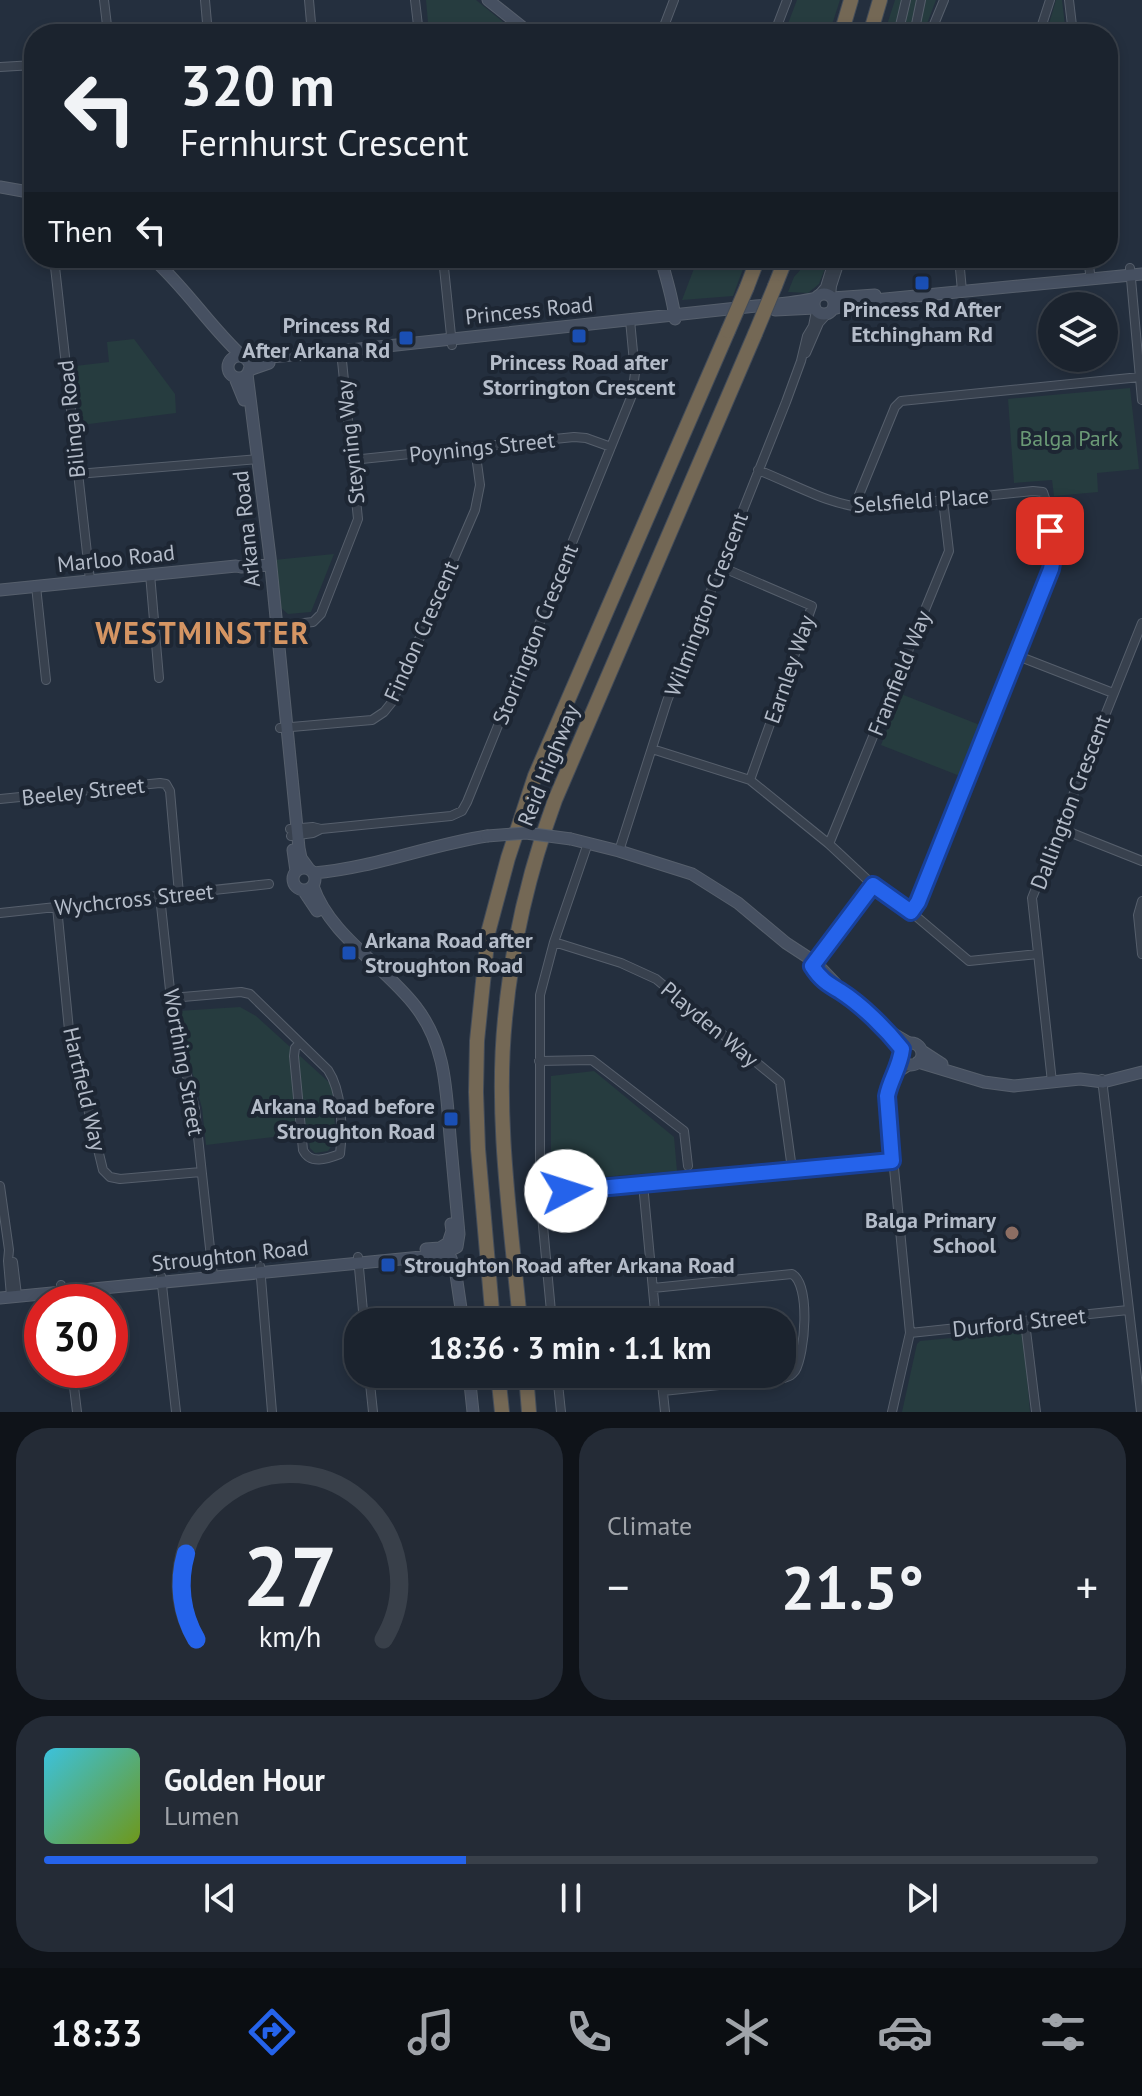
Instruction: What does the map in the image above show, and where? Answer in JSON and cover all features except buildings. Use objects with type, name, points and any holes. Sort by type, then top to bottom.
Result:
[{"type":"highway","points":[[844,24],[851,0]]},
{"type":"highway","points":[[873,24],[880,0]]},
{"type":"highway","name":"Reid Highway","points":[[492,1308],[476,1092],[477,1041],[488,933],[535,776],[754,268]]},
{"type":"highway","name":"Reid Highway","points":[[519,1308],[502,1099],[504,1020],[522,909],[555,800],[782,268]]},
{"type":"highway","points":[[499,1388],[502,1412]]},
{"type":"highway","points":[[527,1388],[529,1412]]},
{"type":"street","points":[[104,0],[107,24]]},
{"type":"street","points":[[205,0],[207,24]]},
{"type":"street","points":[[309,0],[311,24]]},
{"type":"street","points":[[415,0],[418,24]]},
{"type":"street","points":[[488,0],[518,24]]},
{"type":"street","points":[[665,24],[674,0]]},
{"type":"street","points":[[778,24],[787,0]]},
{"type":"street","points":[[900,24],[906,0]]},
{"type":"street","points":[[916,24],[921,0]]},
{"type":"street","points":[[934,24],[944,0]]},
{"type":"street","points":[[1042,24],[1050,0]]},
{"type":"street","points":[[1069,0],[1072,24]]},
{"type":"street","points":[[0,67],[24,66]]},
{"type":"street","points":[[0,187],[24,191]]},
{"type":"street","name":"Bilinga Road","points":[[55,268],[90,580]]},
{"type":"street","name":"Arkana Road","points":[[164,268],[229,344],[244,368],[243,395],[256,460],[294,832],[296,871],[293,882],[297,888],[311,880]]},
{"type":"street","points":[[444,268],[452,341]]},
{"type":"street","points":[[664,268],[670,285],[672,318]]},
{"type":"street","points":[[824,304],[831,268]]},
{"type":"street","points":[[824,304],[838,268]]},
{"type":"street","points":[[960,268],[962,289]]},
{"type":"street","points":[[1089,268],[1090,273]]},
{"type":"street","points":[[1136,271],[1142,400]]},
{"type":"street","name":"Princess Road","points":[[962,289],[1090,273],[1136,271]]},
{"type":"street","name":"Princess Road","points":[[244,368],[452,341],[824,304],[845,298],[1136,271]]},
{"type":"street","name":"Wilmington Crescent","points":[[619,851],[667,701],[801,361],[807,336],[824,304]]},
{"type":"street","name":"Arkana Road","points":[[205,316],[224,353],[229,373],[244,368]]},
{"type":"street","name":"Storrington Crescent","points":[[294,832],[313,827],[321,829],[451,816],[462,811],[634,389],[630,323]]},
{"type":"street","name":"Steyning Way","points":[[272,626],[313,622],[321,614],[358,519],[341,354]]},
{"type":"street","points":[[857,507],[895,407],[901,401],[1140,377]]},
{"type":"street","name":"Poynings Street","points":[[352,460],[574,437],[611,447]]},
{"type":"street","name":"Findon Crescent","points":[[283,728],[372,720],[392,702],[475,510],[480,485],[475,448]]},
{"type":"street","points":[[77,474],[256,460]]},
{"type":"street","name":"Selsfield Place","points":[[758,470],[842,505],[869,508],[1043,492],[1053,558],[1018,656]]},
{"type":"street","name":"Framfield Way","points":[[829,844],[949,551],[943,500]]},
{"type":"street","name":"Marloo Road","points":[[0,590],[266,562]]},
{"type":"street","name":"Earnley Way","points":[[719,566],[812,606],[750,780]]},
{"type":"street","points":[[150,574],[159,678]]},
{"type":"street","points":[[36,586],[46,680]]},
{"type":"street","name":"Dallington Crescent","points":[[1052,1080],[1032,898],[1141,629]]},
{"type":"street","points":[[911,912],[918,902],[1018,656],[1113,693]]},
{"type":"street","points":[[652,749],[750,780],[829,844],[873,885],[911,912],[969,961],[1038,954]]},
{"type":"street","name":"Beeley Street","points":[[0,799],[166,784],[170,791],[179,894]]},
{"type":"street","points":[[1059,828],[1142,861]]},
{"type":"street","name":"Arkana Road","points":[[294,832],[323,919],[404,1004],[426,1034],[437,1066],[451,1244],[461,1273],[462,1308]]},
{"type":"street","points":[[296,871],[305,867],[311,880],[435,846],[487,836],[526,833],[588,843],[692,874],[741,905],[764,928],[835,983],[840,991],[911,1054],[996,1080],[1102,1079],[1142,1072]]},
{"type":"street","points":[[551,1308],[540,1194],[540,995],[554,942],[588,843]]},
{"type":"street","name":"Wychcross Street","points":[[0,913],[269,884]]},
{"type":"street","points":[[813,964],[873,885]]},
{"type":"street","name":"Worthing Street","points":[[160,896],[173,1018],[195,1109],[212,1273]]},
{"type":"street","points":[[1142,901],[1138,915],[1142,954]]},
{"type":"street","name":"Hartfield Way","points":[[57,907],[69,1030],[103,1170],[110,1177],[120,1179],[201,1172]]},
{"type":"street","name":"Playden Way","points":[[554,942],[621,963],[656,979],[780,1082],[792,1169]]},
{"type":"street","points":[[171,998],[241,992],[250,994],[328,1070],[337,1088],[342,1137],[340,1154],[326,1159],[306,1157],[303,1150],[294,1056],[295,1048],[300,1043]]},
{"type":"street","points":[[892,1412],[910,1333],[887,1096],[896,1074],[911,1054]]},
{"type":"street","points":[[539,1061],[592,1060],[684,1131],[688,1166]]},
{"type":"street","points":[[1102,1079],[1142,1066]]},
{"type":"street","points":[[1102,1079],[1141,1412]]},
{"type":"street","points":[[540,1194],[892,1161]]},
{"type":"street","points":[[643,1184],[655,1308]]},
{"type":"street","points":[[0,1186],[9,1250],[9,1293]]},
{"type":"street","name":"Stroughton Road","points":[[126,1284],[358,1259],[451,1244]]},
{"type":"street","points":[[358,1259],[363,1308]]},
{"type":"street","points":[[260,1269],[272,1412]]},
{"type":"street","points":[[653,1288],[792,1274],[799,1278],[802,1286],[805,1309],[796,1369],[791,1375],[663,1391]]},
{"type":"street","points":[[161,1279],[176,1412]]},
{"type":"street","name":"Durford Street","points":[[910,1333],[1128,1310]]},
{"type":"street","points":[[1025,1322],[1036,1412]]},
{"type":"street","points":[[74,1388],[77,1412]]},
{"type":"street","points":[[370,1388],[373,1412]]},
{"type":"street","points":[[470,1388],[473,1412]]},
{"type":"street","points":[[558,1388],[561,1412]]},
{"type":"street","points":[[663,1388],[665,1412]]},
{"type":"green space","points":[[426,0],[476,0],[506,24],[428,24]]},
{"type":"green space","points":[[797,0],[840,0],[832,24],[788,24]]},
{"type":"green space","points":[[895,0],[936,0],[927,24],[887,24]]},
{"type":"green space","points":[[1056,0],[1062,0],[1065,24],[1049,24]]},
{"type":"green space","points":[[694,268],[743,268],[733,296],[682,300]]},
{"type":"green space","points":[[802,268],[825,268],[819,284],[808,293],[788,292],[794,277]]},
{"type":"green space","points":[[134,339],[175,394],[176,413],[81,425],[75,366],[109,362],[107,342]]},
{"type":"green space","name":"Balga Park","points":[[1130,388],[1139,469],[1097,473],[1098,492],[1054,496],[1052,480],[1014,483],[1008,399]]},
{"type":"green space","points":[[334,554],[311,612],[288,614],[280,607],[274,560]]},
{"type":"green space","points":[[901,694],[985,727],[965,778],[881,745]]},
{"type":"green space","points":[[240,1007],[256,1016],[332,1085],[336,1140],[328,1151],[315,1153],[310,1148],[308,1133],[206,1145],[202,1108],[178,1011]]},
{"type":"green space","points":[[594,1071],[674,1137],[677,1171],[551,1181],[551,1076]]},
{"type":"green space","points":[[1023,1331],[1030,1412],[902,1412],[920,1341]]},
{"type":"place","name":"Princess Rd After Etchingham Rd","points":[[922,283]]},
{"type":"place","name":"Princess Road after Storrington Crescent","points":[[579,336]]},
{"type":"place","name":"Princess Rd After Arkana Rd","points":[[406,338]]},
{"type":"place","name":"Arkana Road after Stroughton Road","points":[[349,953]]},
{"type":"place","name":"Arkana Road before Stroughton Road","points":[[451,1119]]},
{"type":"place","name":"Balga Primary School","points":[[1012,1233]]},
{"type":"place","name":"Stroughton Road after Arkana Road","points":[[388,1265]]},
{"type":"district","name":"WESTMINSTER","points":[[203,632]]},
{"type":"route","points":[[566,1191],[892,1161],[887,1096],[902,1049],[887,1030],[840,991],[824,982],[812,966],[873,885],[911,912],[918,902],[1051,569],[1050,531]]}]
